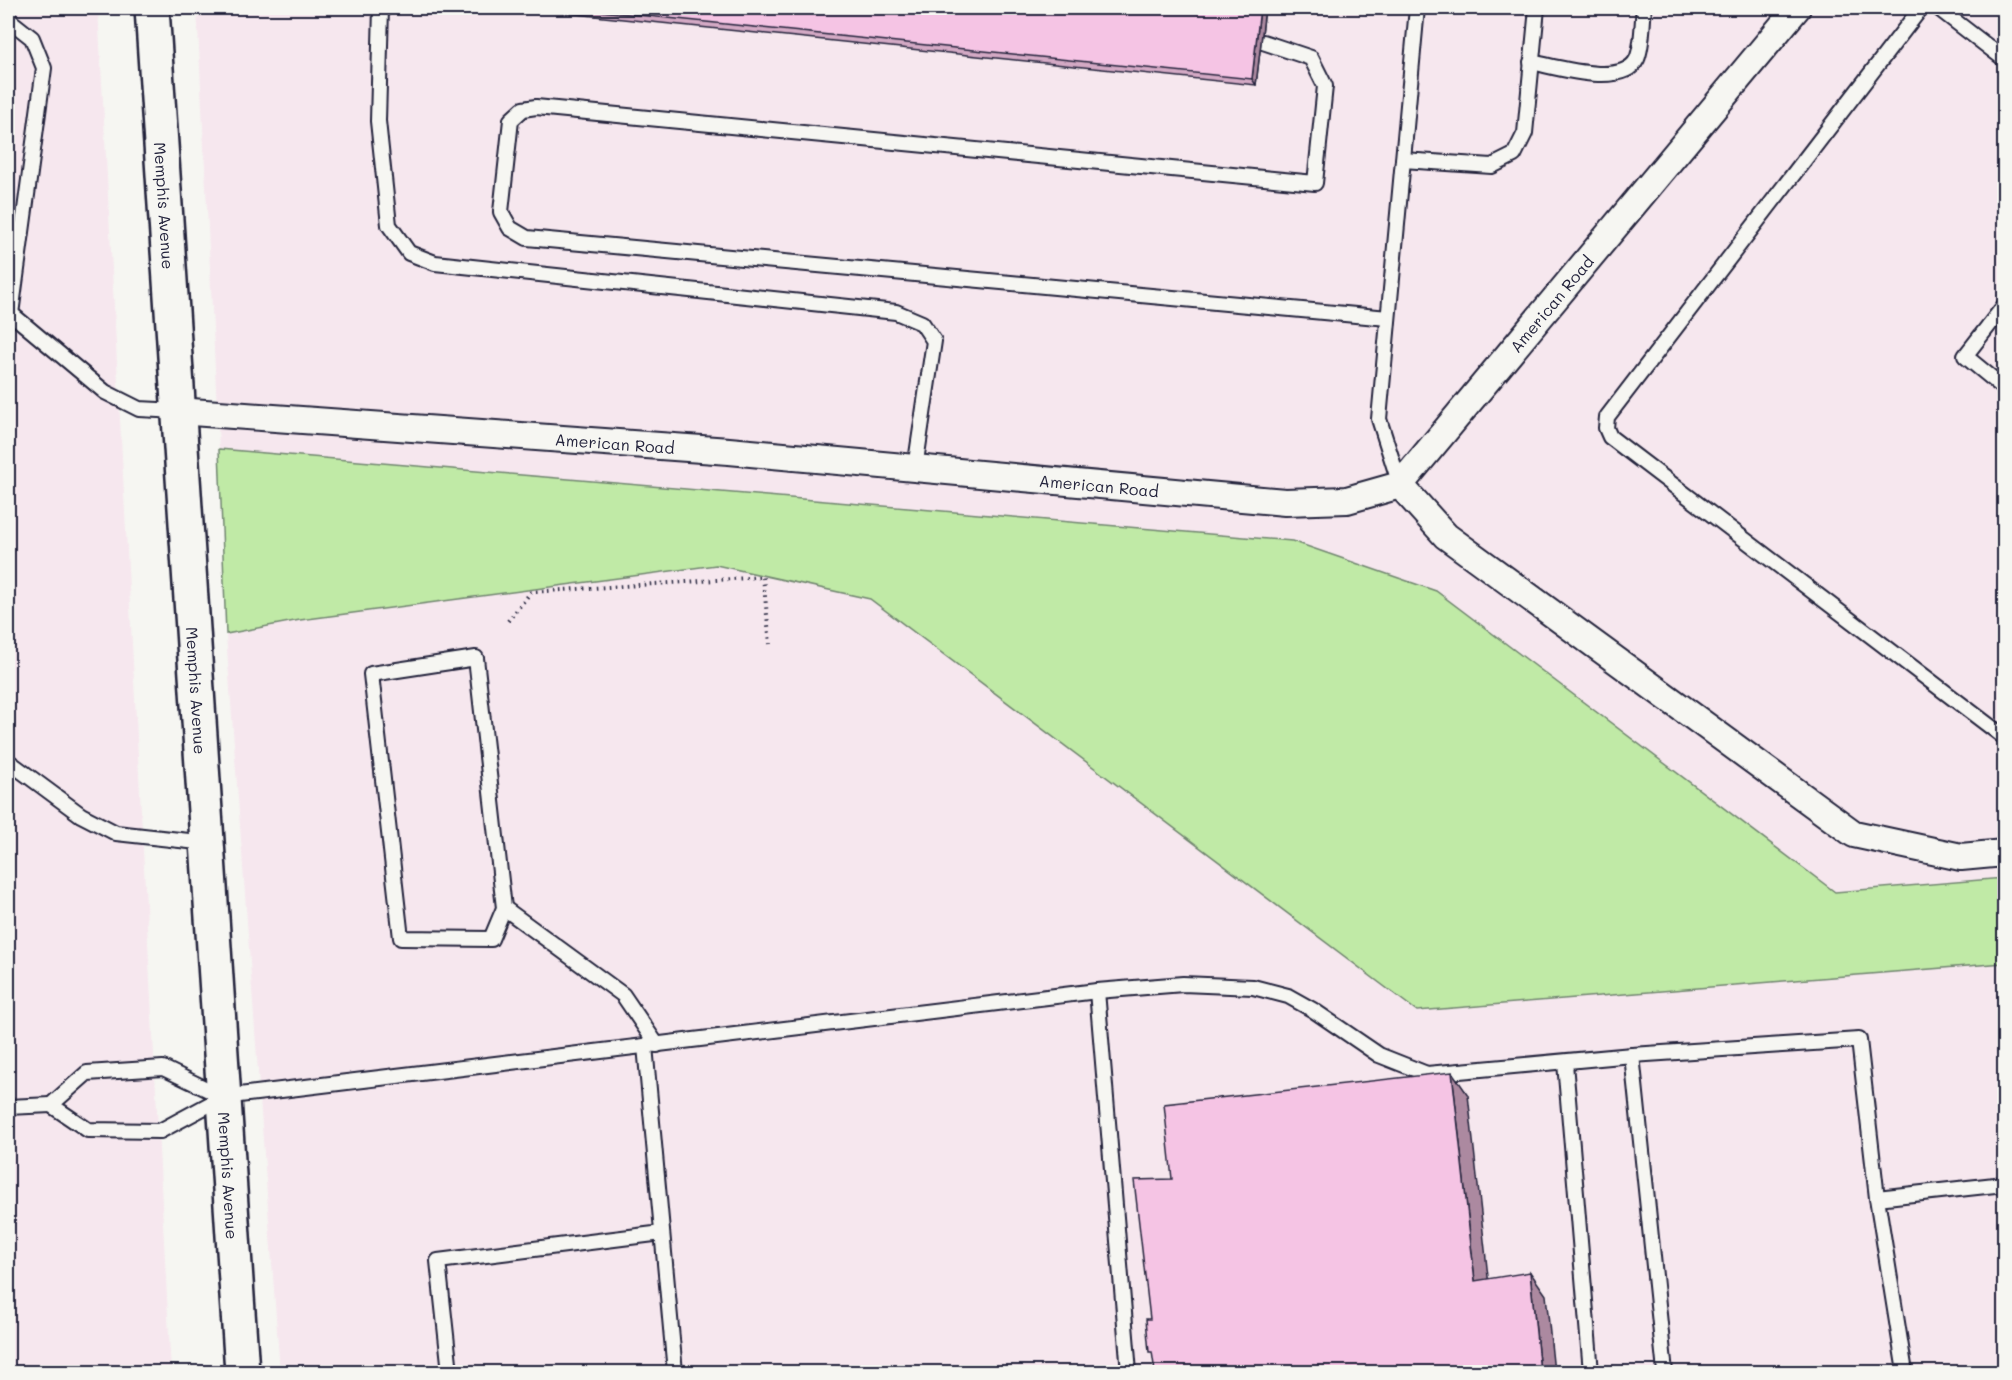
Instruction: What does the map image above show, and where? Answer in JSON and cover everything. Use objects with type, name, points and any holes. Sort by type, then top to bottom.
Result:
[{"type":"main road","name":"Memphis Avenue","points":[[152,8],[242,1372]]},
{"type":"street","name":"American Road","points":[[178,411],[729,451],[1285,502],[1347,500],[1400,484],[1797,8]]},
{"type":"street","points":[[1400,484],[1446,536],[1854,834],[1961,857],[2004,854]]},
{"type":"lane","points":[[381,8],[378,121],[389,225],[409,253],[435,263],[896,312],[922,323],[934,341],[915,468]]},
{"type":"lane","points":[[1400,484],[1378,419],[1417,8]]},
{"type":"lane","points":[[1403,160],[1492,166],[1514,155],[1525,134],[1537,8]]},
{"type":"lane","points":[[1531,62],[1612,76],[1626,71],[1637,59],[1644,8]]},
{"type":"lane","points":[[1921,8],[1607,417],[1606,428],[1610,437],[2004,737]]},
{"type":"lane","points":[[1938,8],[2004,59]]},
{"type":"lane","points":[[8,19],[32,38],[44,68],[9,313],[105,392],[139,409],[178,411]]},
{"type":"lane","points":[[1263,42],[1311,58],[1325,86],[1315,183],[536,107],[523,110],[511,120],[501,212],[510,228],[527,238],[1388,318]]},
{"type":"lane","points":[[2004,306],[1965,356],[2004,387]]},
{"type":"lane","points":[[504,908],[491,939],[401,938],[371,674],[476,658],[504,908],[623,995],[651,1046],[662,1233],[675,1372]]},
{"type":"lane","points":[[8,761],[81,815],[116,833],[207,843]]},
{"type":"lane","points":[[8,1107],[51,1105],[88,1130],[160,1131],[223,1097],[1097,991],[1183,984],[1254,987],[1288,996],[1313,1010],[1379,1055],[1427,1074],[1632,1055],[1859,1040],[1877,1198],[1905,1372]]},
{"type":"lane","points":[[1097,991],[1130,1372]]},
{"type":"lane","points":[[1632,1055],[1665,1372]]},
{"type":"lane","points":[[1565,1063],[1592,1372]]},
{"type":"lane","points":[[51,1105],[87,1073],[163,1068],[223,1097]]},
{"type":"lane","points":[[1877,1198],[2004,1184]]},
{"type":"lane","points":[[450,1372],[438,1261],[662,1233]]},
{"type":"path","points":[[508,621],[531,592],[763,577],[770,644]]},
{"type":"shaded area","points":[[8,8],[98,8],[171,1372],[8,1372]]},
{"type":"shaded area","points":[[197,8],[2004,8],[2004,878],[1835,892],[1436,591],[1292,541],[219,449]]},
{"type":"shaded area","points":[[716,565],[870,599],[1417,1011],[2004,963],[2004,1372],[280,1372],[226,635],[300,620]]},
{"type":"green space","points":[[219,449],[1292,541],[1436,591],[1835,892],[2004,878],[2004,963],[1417,1011],[870,599],[716,565],[300,620],[226,634]]},
{"type":"building","points":[[571,8],[1260,8],[1252,79]]},
{"type":"building","points":[[1452,1072],[1475,1281],[1530,1272],[1540,1372],[1155,1372],[1152,1352],[1149,1352],[1146,1319],[1150,1319],[1134,1180],[1172,1179],[1164,1104]]}]
